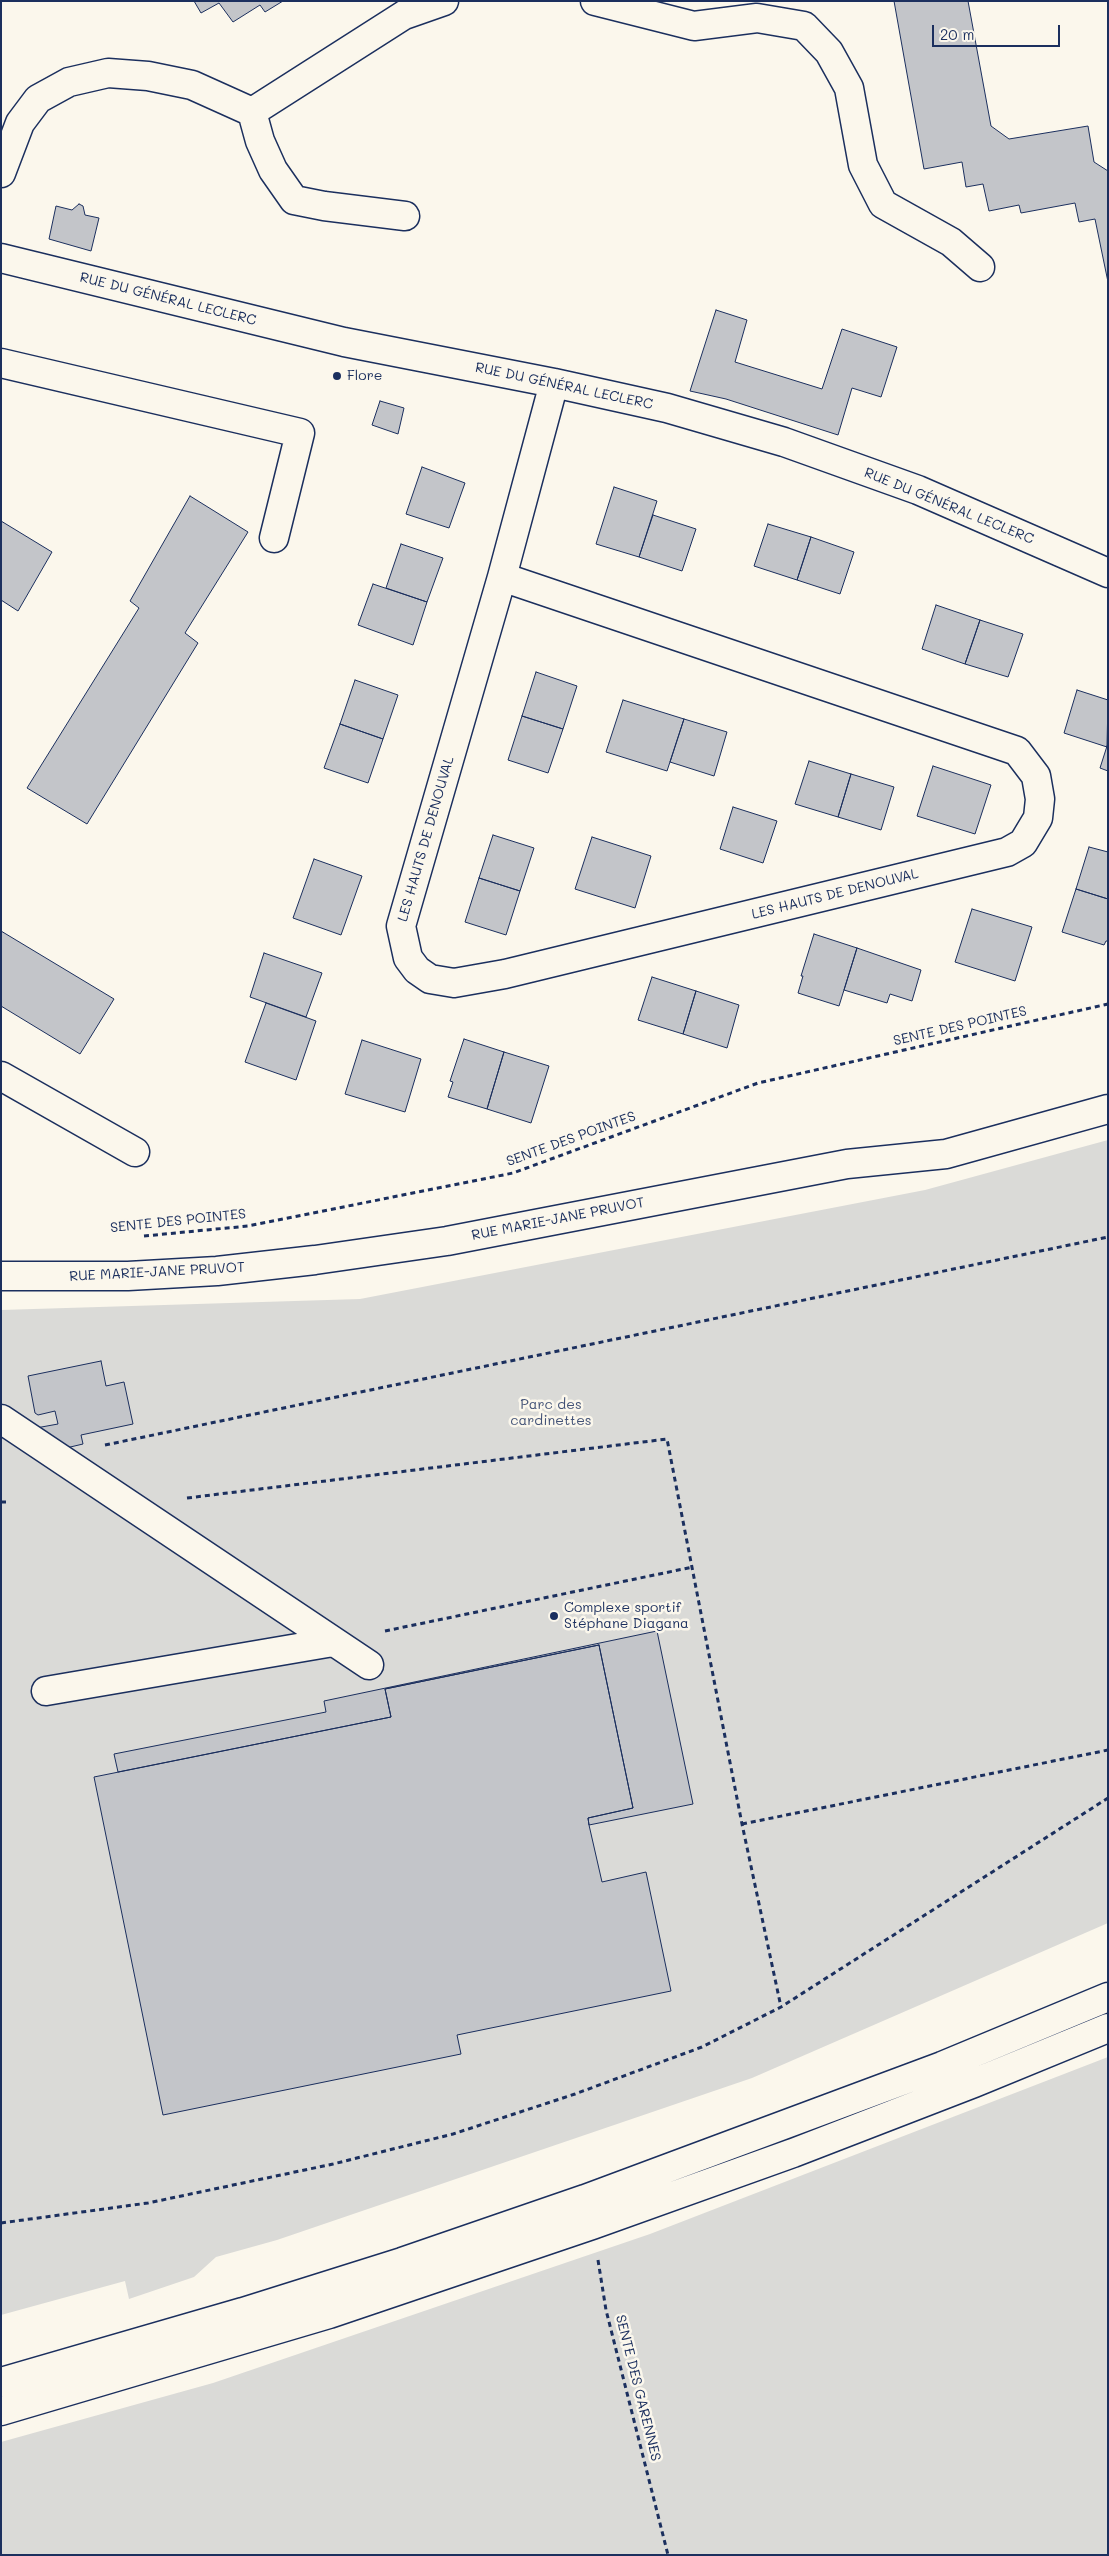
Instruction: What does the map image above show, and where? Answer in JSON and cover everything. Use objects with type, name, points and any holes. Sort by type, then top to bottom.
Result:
[{"type":"street","points":[[252,112],[404,15],[444,1]]},
{"type":"street","points":[[595,1],[694,26],[757,18],[804,26],[830,52],[849,88],[862,165],[883,204],[951,242],[980,267]]},
{"type":"street","points":[[1,173],[20,123],[38,99],[69,82],[108,73],[148,76],[192,85],[252,112]]},
{"type":"street","points":[[252,112],[260,141],[274,170],[294,200],[324,206],[406,216]]},
{"type":"street","name":"RUE DU GÉNÉRAL LECLERC","points":[[1,258],[344,342],[554,383],[667,408],[784,442],[918,490],[1108,573]]},
{"type":"street","points":[[1,364],[300,434],[274,538]]},
{"type":"street","name":"LES HAUTS DE DENOUVAL","points":[[502,578],[1017,751],[1036,776],[1040,799],[1038,818],[1023,842],[1007,852],[505,974],[454,983],[430,979],[417,970],[408,958],[400,926],[502,578],[554,383]]},
{"type":"street","points":[[1,1076],[135,1152]]},
{"type":"street","name":"RUE MARIE-JANE PRUVOT","points":[[1,1276],[110,1277],[216,1271],[316,1260],[409,1246],[847,1164],[946,1154],[1108,1109]]},
{"type":"street","points":[[1,1419],[369,1665]]},
{"type":"street","points":[[46,1691],[333,1642]]},
{"type":"street","points":[[1,2382],[243,2312],[402,2262],[585,2200],[933,2069],[1108,1997]]},
{"type":"street","points":[[1,2411],[329,2314],[592,2225],[811,2146],[974,2083],[1108,2028]]},
{"type":"path","name":"SENTE DES POINTES","points":[[139,1236],[248,1226],[513,1173],[758,1084],[1108,1004]]},
{"type":"path","points":[[56,1455],[1108,1237]]},
{"type":"path","points":[[132,1505],[667,1439],[742,1824],[781,2007]]},
{"type":"path","points":[[1,1502],[9,1502]]},
{"type":"path","points":[[333,1642],[693,1567]]},
{"type":"path","points":[[742,1824],[1108,1750]]},
{"type":"path","points":[[1,2223],[148,2203],[333,2164],[453,2134],[584,2091],[694,2051],[781,2007],[1108,1798]]},
{"type":"path","name":"SENTE DES GARENNES","points":[[592,2225],[606,2310],[668,2555]]},
{"type":"green space","name":"Complexe sportif Stéphane Diagana","points":[[1108,1140],[1108,1923],[752,2078],[277,2240],[216,2257],[194,2277],[129,2299],[125,2281],[1,2315],[1,1310],[360,1299],[925,1190]]},
{"type":"green space","points":[[1108,2057],[1108,2555],[1,2555],[1,2442],[213,2383],[650,2234]]},
{"type":"building","points":[[194,1],[283,1],[265,12],[260,5],[233,22],[219,3],[201,13]]},
{"type":"building","points":[[894,1],[968,1],[991,126],[1009,139],[1088,126],[1094,162],[1108,171],[1108,282],[1095,219],[1079,222],[1075,203],[1021,213],[1019,205],[989,211],[983,184],[966,187],[962,162],[924,169]]},
{"type":"building","points":[[79,204],[83,206],[85,215],[99,218],[91,251],[49,239],[56,206],[72,210]]},
{"type":"building","points":[[716,310],[747,320],[735,362],[822,389],[842,329],[897,347],[881,397],[852,388],[838,435],[726,399],[690,391]]},
{"type":"building","points":[[380,401],[404,408],[398,434],[372,425]]},
{"type":"building","points":[[422,467],[465,483],[449,528],[406,514]]},
{"type":"building","points":[[614,487],[657,501],[639,557],[596,544]]},
{"type":"building","points":[[190,496],[248,532],[185,633],[198,643],[87,824],[27,788],[139,608],[130,601]]},
{"type":"building","points":[[653,515],[696,529],[682,571],[639,557]]},
{"type":"building","points":[[1,521],[52,552],[18,611],[1,600]]},
{"type":"building","points":[[768,524],[811,537],[797,580],[754,566]]},
{"type":"building","points":[[811,537],[854,552],[840,594],[797,580]]},
{"type":"building","points":[[401,544],[443,558],[427,602],[386,588]]},
{"type":"building","points":[[373,584],[427,602],[413,645],[358,625]]},
{"type":"building","points":[[936,605],[980,620],[965,664],[922,649]]},
{"type":"building","points":[[980,620],[1023,634],[1008,677],[965,664]]},
{"type":"building","points":[[536,672],[577,686],[563,729],[522,716]]},
{"type":"building","points":[[355,680],[398,695],[383,739],[340,724]]},
{"type":"building","points":[[1077,690],[1108,700],[1107,747],[1064,733]]},
{"type":"building","points":[[623,700],[684,719],[667,771],[606,752]]},
{"type":"building","points":[[522,716],[563,729],[548,773],[508,760]]},
{"type":"building","points":[[684,719],[727,732],[714,776],[670,762]]},
{"type":"building","points":[[340,724],[383,739],[368,783],[324,768]]},
{"type":"building","points":[[1108,743],[1108,771],[1100,768]]},
{"type":"building","points":[[809,761],[851,774],[838,817],[795,804]]},
{"type":"building","points":[[933,766],[991,785],[975,834],[917,816]]},
{"type":"building","points":[[851,774],[894,787],[881,830],[838,817]]},
{"type":"building","points":[[733,807],[777,821],[763,863],[720,849]]},
{"type":"building","points":[[493,835],[534,848],[520,891],[479,878]]},
{"type":"building","points":[[592,837],[651,856],[635,908],[575,889]]},
{"type":"building","points":[[1089,847],[1108,852],[1108,899],[1076,889]]},
{"type":"building","points":[[314,859],[362,876],[341,935],[293,918]]},
{"type":"building","points":[[479,878],[520,891],[506,935],[465,922]]},
{"type":"building","points":[[1076,889],[1108,899],[1108,941],[1104,945],[1062,932]]},
{"type":"building","points":[[972,909],[1032,927],[1015,981],[955,962]]},
{"type":"building","points":[[1,931],[114,999],[80,1054],[1,1006]]},
{"type":"building","points":[[814,934],[857,948],[839,1006],[798,993],[803,976],[801,976]]},
{"type":"building","points":[[857,948],[921,970],[912,1001],[890,994],[887,1003],[844,990]]},
{"type":"building","points":[[264,953],[322,973],[306,1017],[250,997]]},
{"type":"building","points":[[652,977],[696,991],[683,1034],[638,1020]]},
{"type":"building","points":[[696,991],[739,1005],[727,1048],[683,1034]]},
{"type":"building","points":[[266,1003],[316,1021],[296,1080],[245,1062]]},
{"type":"building","points":[[464,1039],[504,1052],[487,1109],[448,1097],[453,1082],[450,1081]]},
{"type":"building","points":[[362,1040],[421,1059],[405,1112],[345,1094]]},
{"type":"building","points":[[504,1052],[549,1066],[531,1123],[487,1109]]},
{"type":"building","points":[[101,1361],[106,1386],[124,1382],[133,1424],[81,1435],[83,1444],[66,1448],[36,1428],[58,1424],[55,1411],[38,1415],[35,1413],[28,1376]]},
{"type":"building","points":[[657,1631],[693,1804],[589,1825],[588,1818],[633,1808],[599,1645],[385,1689],[391,1717],[118,1772],[114,1754],[326,1712],[324,1701]]},
{"type":"building","points":[[599,1645],[633,1808],[588,1818],[589,1825],[602,1882],[646,1872],[671,1991],[457,2035],[461,2054],[163,2115],[94,1777],[391,1717],[385,1689]]},
{"type":"place","name":"Flore","points":[[337,376]]},
{"type":"place","name":"Complexe sportif Stéphane Diagana","points":[[554,1616]]},
{"type":"park label","name":"Parc des cardinettes","points":[[551,1414]]}]
